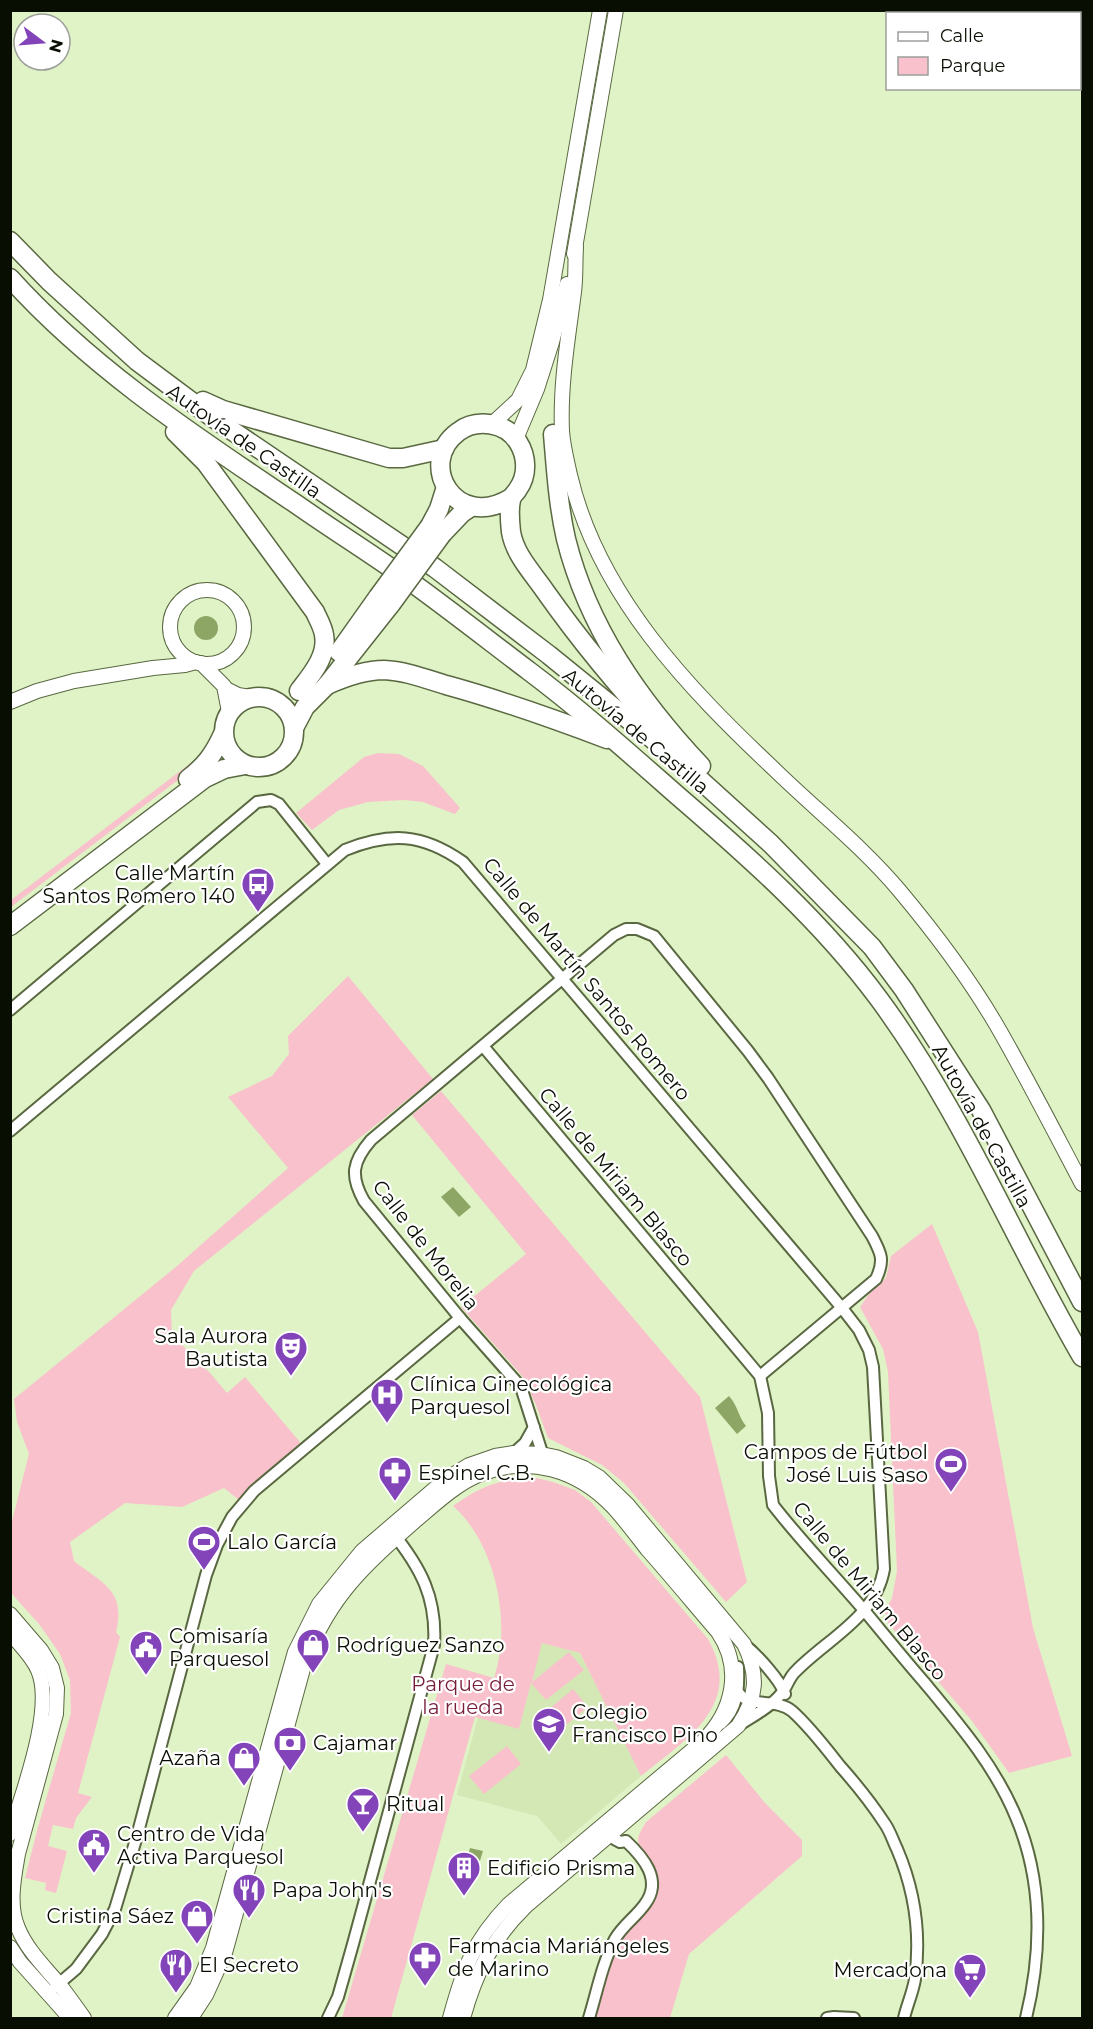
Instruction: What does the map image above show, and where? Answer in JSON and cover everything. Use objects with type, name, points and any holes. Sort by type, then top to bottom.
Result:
[{"type":"highway","name":"Autovía de Castilla","points":[[10,241],[49,281],[142,365],[212,417],[435,568],[549,655],[676,758],[771,844],[872,947],[937,1040],[981,1110],[1083,1302]]},
{"type":"highway","name":"Autovía de Castilla","points":[[10,278],[37,306],[122,381],[191,433],[416,585],[598,725],[753,860],[820,928],[879,999],[956,1118],[1031,1265],[1083,1357]]},
{"type":"highway","points":[[142,365],[171,380],[204,402],[223,410],[361,452],[389,458],[403,458],[444,449]]},
{"type":"highway","points":[[122,381],[206,463],[315,612],[324,634],[324,648],[316,667],[299,691]]},
{"type":"highway","points":[[480,423],[492,424],[501,427],[516,439],[523,450],[524,476],[519,488],[511,498],[499,505],[485,508],[471,507],[446,487],[441,462],[444,449],[458,431],[480,423]]},
{"type":"highway","points":[[553,434],[558,493],[566,539],[586,601],[611,652],[643,698],[675,739],[714,780]]},
{"type":"highway","points":[[436,530],[439,509],[446,487]]},
{"type":"highway","points":[[511,498],[511,531],[516,550],[579,640],[677,749],[780,838],[829,889],[872,947]]},
{"type":"highway","points":[[294,728],[305,707],[327,685],[436,530],[471,507]]},
{"type":"highway","points":[[10,914],[198,771],[213,755],[223,734],[224,723],[234,705],[250,697],[289,698],[318,675],[385,600]]},
{"type":"highway","points":[[327,685],[350,675],[383,670],[400,672],[493,698],[617,743]]},
{"type":"highway","points":[[10,926],[205,778],[224,769],[245,765],[266,767],[276,763],[290,748],[294,738],[294,728],[287,711],[274,699]]},
{"type":"highway","points":[[223,734],[230,753],[245,765]]},
{"type":"street","points":[[492,424],[518,400],[533,370],[550,300],[600,10]]},
{"type":"street","points":[[516,439],[550,350],[568,282],[616,10]]},
{"type":"street","points":[[576,247],[574,290],[564,359],[562,433],[581,514],[593,543],[620,594],[660,649],[721,717],[868,857],[952,957],[997,1025],[1083,1184]]},
{"type":"street","points":[[553,434],[558,362],[568,282]]},
{"type":"street","points":[[229,712],[224,686],[222,668],[225,659],[240,643],[244,622],[235,602],[216,591],[194,593],[182,601],[172,620],[174,641],[180,652],[199,662],[224,686],[238,695],[250,697]]},
{"type":"street","points":[[158,668],[169,655],[174,641]]},
{"type":"street","points":[[10,702],[37,691],[74,681],[199,662],[214,663],[225,659]]},
{"type":"street","points":[[10,1010],[257,802],[271,800],[279,804],[327,864]]},
{"type":"street","name":"Calle de Martín Santos Romero","points":[[10,1131],[345,850],[369,840],[386,837],[416,839],[447,850],[463,862],[484,885],[842,1308],[859,1330],[869,1350],[875,1386],[884,1569],[878,1591],[864,1610],[794,1672],[784,1690]]},
{"type":"street","name":"Calle de Morelia","points":[[547,1467],[520,1387],[364,1201],[355,1180],[354,1170],[361,1152],[370,1140],[614,935],[626,929],[637,929],[654,936],[768,1078],[872,1236],[882,1254],[881,1269],[876,1279],[842,1308]]},
{"type":"street","name":"Calle de Miriam Blasco","points":[[483,1046],[760,1376],[768,1413],[768,1476],[773,1505],[961,1726],[991,1768],[1016,1816],[1029,1854],[1032,1871],[1039,1934],[1032,1994],[1026,2019]]},
{"type":"street","points":[[760,1376],[842,1308]]},
{"type":"street","points":[[54,1988],[76,1969],[102,1934],[115,1909],[137,1836],[206,1575],[217,1545],[232,1517],[255,1491],[460,1318]]},
{"type":"street","points":[[514,1453],[525,1443],[534,1427]]},
{"type":"street","points":[[191,2019],[214,1980],[229,1939],[299,1683],[316,1632],[355,1576],[393,1533],[446,1479],[470,1465],[495,1456],[514,1453],[541,1454],[584,1468],[615,1490],[744,1644],[779,1680],[789,1708]]},
{"type":"street","points":[[175,2019],[197,1987],[213,1948],[287,1680],[305,1629],[318,1604],[362,1551],[393,1533],[479,1474],[505,1466],[523,1465],[547,1467],[582,1482],[612,1506],[724,1641],[741,1697],[752,1701],[771,1702],[789,1708],[805,1723],[887,1826],[908,1875],[915,1909],[917,1941],[915,1979],[904,2019]]},
{"type":"street","points":[[328,2019],[338,1997],[349,1959],[434,1645],[434,1611],[424,1579],[393,1533]]},
{"type":"street","points":[[10,1614],[41,1650],[52,1668],[57,1688],[56,1714],[18,1854],[12,1898],[16,1926],[70,2019]]},
{"type":"street","points":[[10,1633],[30,1656],[39,1672],[44,1696],[42,1720],[10,1834]]},
{"type":"street","points":[[738,1726],[752,1701],[754,1674],[744,1644]]},
{"type":"street","points":[[450,2019],[460,1980],[472,1952],[483,1934],[509,1904],[615,1831],[639,1794],[714,1730],[727,1708],[736,1683],[745,1675],[794,1672]]},
{"type":"street","points":[[463,2019],[474,1980],[484,1959],[502,1932],[526,1906],[738,1726],[780,1696],[784,1690]]},
{"type":"street","points":[[589,2019],[606,1959],[616,1937],[646,1904],[652,1883],[647,1864],[639,1853],[615,1831]]},
{"type":"street","points":[[10,1947],[20,1962],[54,1988],[84,2019]]},
{"type":"street","points":[[827,2019],[834,2017],[854,2019]]},
{"type":"shaded area","points":[[206,616],[211,617],[217,623],[217,633],[211,639],[206,640],[201,639],[195,633],[194,628],[195,623],[201,617]]},
{"type":"shaded area","points":[[453,1187],[471,1207],[459,1217],[441,1197]]},
{"type":"shaded area","points":[[729,1396],[746,1426],[737,1434],[715,1408]]},
{"type":"shaded area","name":"Colegio Francisco Pino","points":[[542,1643],[580,1653],[641,1776],[561,1844],[537,1816],[457,1795],[478,1717],[519,1728]]},
{"type":"shaded area","points":[[470,1848],[483,1851],[474,1880],[462,1877]]},
{"type":"green space","points":[[378,753],[399,754],[423,766],[460,808],[455,814],[423,802],[404,800],[368,802],[339,810],[312,830],[296,813],[364,757]]},
{"type":"green space","points":[[192,762],[195,767],[11,907],[11,900]]},
{"type":"green space","points":[[348,976],[433,1079],[194,1271],[171,1310],[172,1335],[227,1393],[245,1377],[305,1448],[239,1500],[224,1488],[182,1507],[125,1503],[70,1542],[74,1561],[103,1582],[115,1597],[118,1606],[116,1632],[120,1637],[78,1793],[92,1797],[76,1818],[73,1829],[53,1825],[48,1846],[67,1851],[56,1893],[45,1890],[46,1883],[25,1878],[71,1713],[70,1680],[60,1654],[39,1624],[11,1593],[11,1525],[29,1454],[17,1422],[14,1399],[177,1266],[288,1168],[228,1097],[272,1076],[289,1054],[288,1036]]},
{"type":"green space","points":[[441,1091],[700,1397],[747,1582],[726,1602],[624,1483],[602,1465],[548,1438],[523,1377],[461,1307],[526,1254],[412,1115]]},
{"type":"green space","name":"Campos de Fútbol José Luis Saso","points":[[932,1224],[978,1332],[1033,1628],[1072,1756],[1009,1773],[972,1721],[888,1623],[885,1611],[892,1598],[897,1571],[888,1372],[883,1349],[860,1307],[869,1294],[886,1278],[891,1256]]},
{"type":"green space","name":"Parque de la rueda","points":[[517,1478],[537,1478],[553,1482],[575,1490],[591,1502],[708,1639],[718,1662],[719,1683],[715,1702],[692,1734],[641,1776],[580,1653],[542,1643],[532,1682],[569,1652],[584,1670],[546,1700],[531,1683],[519,1729],[475,1717],[391,2018],[342,2018],[446,1664],[494,1678],[499,1656],[500,1609],[490,1563],[468,1522],[453,1506],[483,1488]]},
{"type":"green space","points":[[573,1689],[588,1707],[550,1738],[536,1720]]},
{"type":"green space","points":[[507,1746],[521,1764],[484,1794],[469,1776]]},
{"type":"green space","points":[[726,1755],[765,1803],[802,1840],[802,1856],[689,1954],[670,2018],[596,2018],[615,1951],[625,1935],[649,1907],[656,1890],[655,1873],[639,1844],[641,1830],[646,1822]]},
{"type":"place","name":"Calle Martín Santos Romero 140","points":[[258,913]]},
{"type":"place","name":"Sala Aurora Bautista","points":[[291,1377]]},
{"type":"place","name":"Clínica Ginecológica Parquesol","points":[[387,1424]]},
{"type":"place","name":"Campos de Fútbol José Luis Saso","points":[[951,1493]]},
{"type":"place","name":"Espinel C.B.","points":[[395,1502]]},
{"type":"place","name":"Lalo García","points":[[204,1571]]},
{"type":"place","name":"Rodríguez Sanzo","points":[[313,1674]]},
{"type":"place","name":"Comisaría Parquesol","points":[[146,1676]]},
{"type":"place","name":"Colegio Francisco Pino","points":[[549,1753]]},
{"type":"place","name":"Cajamar","points":[[290,1772]]},
{"type":"place","name":"Azaña","points":[[244,1787]]},
{"type":"place","name":"Ritual","points":[[363,1833]]},
{"type":"place","name":"Centro de Vida Activa Parquesol","points":[[94,1874]]},
{"type":"place","name":"Edificio Prisma","points":[[464,1897]]},
{"type":"place","name":"Papa John's","points":[[249,1919]]},
{"type":"place","name":"Cristina Sáez","points":[[197,1945]]},
{"type":"place","name":"Farmacia Mariángeles de Marino","points":[[425,1987]]},
{"type":"place","name":"El Secreto","points":[[176,1994]]},
{"type":"place","name":"Mercadona","points":[[970,1999]]}]
